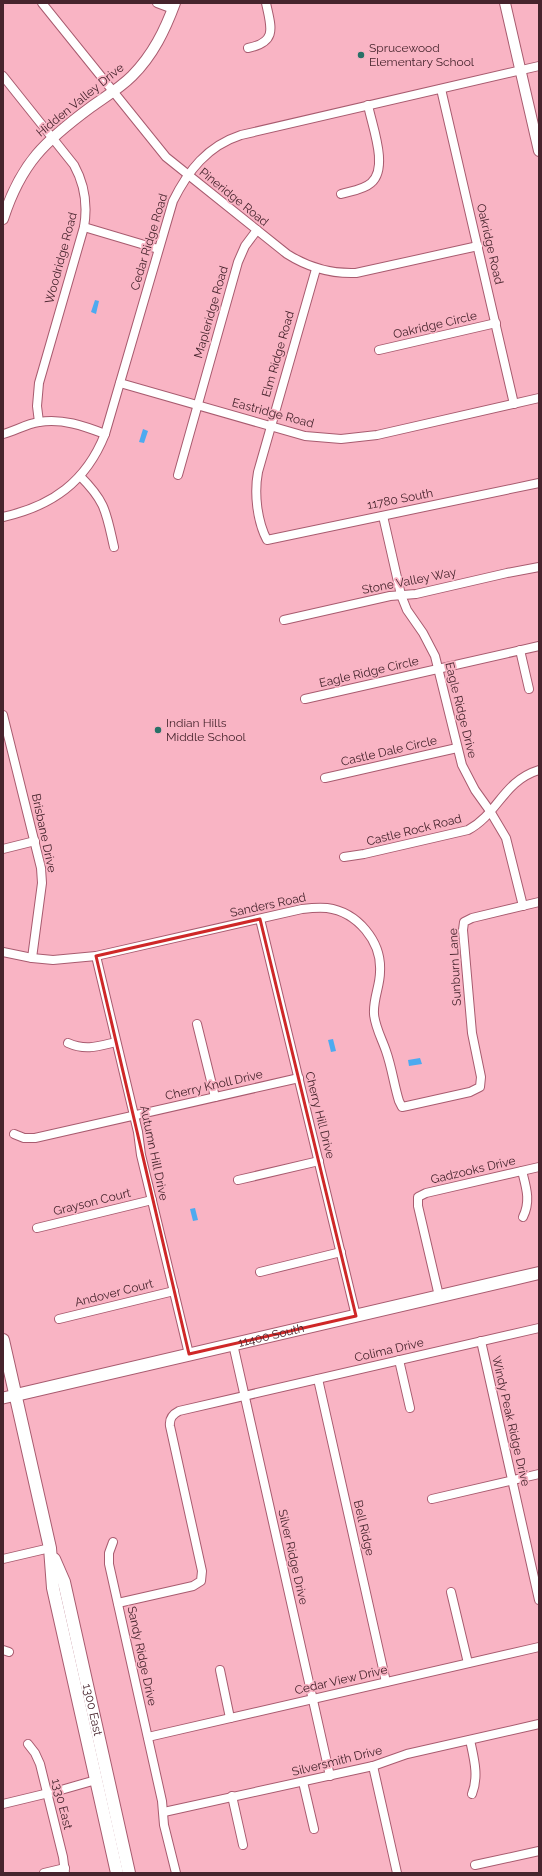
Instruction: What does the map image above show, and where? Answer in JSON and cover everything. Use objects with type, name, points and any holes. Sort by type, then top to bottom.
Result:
[{"type":"main road","name":"11400 South","points":[[3,1398],[539,1273]]},
{"type":"main road","name":"1300 East","points":[[3,1340],[50,1548],[53,1588],[117,1873]]},
{"type":"main road","name":"1300 East","points":[[50,1548],[64,1582],[129,1873]]},
{"type":"street","name":"Pineridge Road","points":[[42,3],[156,147],[176,167],[287,254],[316,269],[343,273],[356,273],[478,246]]},
{"type":"street","points":[[157,3],[174,6]]},
{"type":"street","points":[[248,48],[260,45],[270,37],[271,30],[266,3]]},
{"type":"street","points":[[505,3],[539,151]]},
{"type":"street","name":"Hidden Valley Drive","points":[[3,219],[11,196],[20,177],[33,157],[52,137],[132,77],[151,53],[163,33],[174,6]]},
{"type":"street","name":"Cedar Ridge Road","points":[[3,517],[33,509],[51,500],[67,489],[80,476],[96,455],[105,434],[173,201],[188,176],[211,149],[230,138],[539,66]]},
{"type":"street","name":"Woodridge Road","points":[[3,76],[74,165],[81,178],[86,204],[84,227],[39,383],[37,406],[39,422]]},
{"type":"street","name":"Oakridge Road","points":[[441,89],[514,404]]},
{"type":"street","points":[[341,194],[365,187],[371,183],[379,172],[380,157],[368,105]]},
{"type":"street","points":[[84,227],[158,249]]},
{"type":"street","name":"Mapleridge Road","points":[[178,475],[238,262],[245,246],[257,230]]},
{"type":"street","name":"Elm Ridge Road","points":[[266,540],[262,529],[256,482],[270,426],[316,269]]},
{"type":"street","name":"Oakridge Circle","points":[[379,350],[496,324]]},
{"type":"street","name":"Eastridge Road","points":[[120,383],[305,436],[323,438],[360,438],[539,398]]},
{"type":"street","points":[[3,434],[39,422],[65,422],[105,434]]},
{"type":"street","points":[[80,476],[95,492],[103,504],[114,547]]},
{"type":"street","name":"11780 South","points":[[266,540],[370,517],[383,516],[539,483]]},
{"type":"street","name":"Eagle Ridge Drive","points":[[383,516],[401,595],[407,610],[430,644],[438,669],[457,748],[468,778],[506,838],[523,906]]},
{"type":"street","name":"Stone Valley Way","points":[[284,620],[390,596],[416,594],[508,572],[539,567]]},
{"type":"street","name":"Eagle Ridge Circle","points":[[305,699],[539,646]]},
{"type":"street","points":[[520,650],[529,689]]},
{"type":"street","name":"Brisbane Drive","points":[[3,715],[41,868],[42,883],[32,958]]},
{"type":"street","name":"Castle Dale Circle","points":[[325,778],[457,748]]},
{"type":"street","name":"Castle Rock Road","points":[[344,857],[364,854],[468,830],[482,821],[511,786],[520,778],[539,770]]},
{"type":"street","points":[[3,849],[35,841]]},
{"type":"street","name":"Sunburn Lane","points":[[480,1087],[481,1077],[472,1033],[463,926],[464,922],[472,918],[539,902]]},
{"type":"street","name":"Sanders Road","points":[[3,952],[32,958],[53,960],[96,956],[302,909],[326,908],[340,911],[352,917],[362,925],[376,946],[381,970],[374,1004],[375,1021],[386,1051],[397,1096],[402,1107],[470,1092],[480,1087]]},
{"type":"street","name":"Cherry Hill Drive","points":[[260,919],[356,1316]]},
{"type":"street","name":"Autumn Hill Drive","points":[[96,956],[134,1116],[141,1155],[189,1354]]},
{"type":"street","points":[[197,1024],[215,1097]]},
{"type":"street","points":[[68,1043],[78,1048],[90,1048],[116,1042]]},
{"type":"street","name":"Cherry Knoll Drive","points":[[14,1134],[24,1138],[35,1138],[299,1078]]},
{"type":"street","points":[[238,1180],[319,1161]]},
{"type":"street","name":"Gadzooks Drive","points":[[439,1296],[418,1206],[418,1197],[426,1193],[539,1167]]},
{"type":"street","points":[[522,1171],[528,1198],[527,1208],[523,1217]]},
{"type":"street","name":"Grayson Court","points":[[37,1228],[152,1200]]},
{"type":"street","points":[[260,1272],[341,1252]]},
{"type":"street","name":"Andover Court","points":[[59,1319],[174,1291]]},
{"type":"street","name":"Colima Drive","points":[[244,1396],[539,1328]]},
{"type":"street","name":"Windy Peak Ridge Drive","points":[[481,1342],[539,1600]]},
{"type":"street","name":"Silver Ridge Drive","points":[[233,1344],[330,1776]]},
{"type":"street","points":[[399,1360],[410,1408]]},
{"type":"street","name":"Bell Ridge","points":[[318,1379],[386,1682]]},
{"type":"street","name":"Sandy Ridge Drive","points":[[176,1873],[164,1825],[164,1812],[118,1604],[193,1586],[201,1581],[202,1571],[169,1422],[174,1414],[179,1411],[244,1396]]},
{"type":"street","points":[[432,1499],[539,1474]]},
{"type":"street","points":[[113,1542],[109,1553],[109,1564],[118,1604]]},
{"type":"street","points":[[3,1559],[50,1548]]},
{"type":"street","points":[[451,1592],[468,1663]]},
{"type":"street","name":"Cedar View Drive","points":[[148,1737],[539,1647]]},
{"type":"street","points":[[220,1670],[230,1718]]},
{"type":"street","name":"Silversmith Drive","points":[[164,1812],[373,1766],[407,1754],[539,1724]]},
{"type":"street","points":[[470,1740],[476,1773],[476,1784],[472,1794]]},
{"type":"street","name":"1330 East","points":[[28,1744],[35,1753],[40,1764],[65,1871]]},
{"type":"street","points":[[373,1766],[397,1873]]},
{"type":"street","points":[[3,1804],[48,1794],[96,1780]]},
{"type":"street","points":[[303,1782],[314,1829]]},
{"type":"street","points":[[232,1796],[243,1845]]},
{"type":"street","points":[[475,1865],[539,1850]]},
{"type":"street","points":[[44,1873],[65,1871]]},
{"type":"highlighted area","points":[[260,919],[356,1316],[189,1354],[96,956]]},
{"type":"water","points":[[95,300],[99,301],[96,314],[91,312]]},
{"type":"water","points":[[143,429],[148,431],[144,443],[139,442]]},
{"type":"water","points":[[333,1039],[336,1051],[331,1052],[328,1040]]},
{"type":"water","points":[[420,1058],[422,1064],[409,1066],[408,1060]]},
{"type":"water","points":[[195,1208],[198,1220],[193,1221],[190,1209]]},
{"type":"place","name":"Sprucewood Elementary School","points":[[361,55]]},
{"type":"place","name":"Indian Hills Middle School","points":[[158,730]]}]
